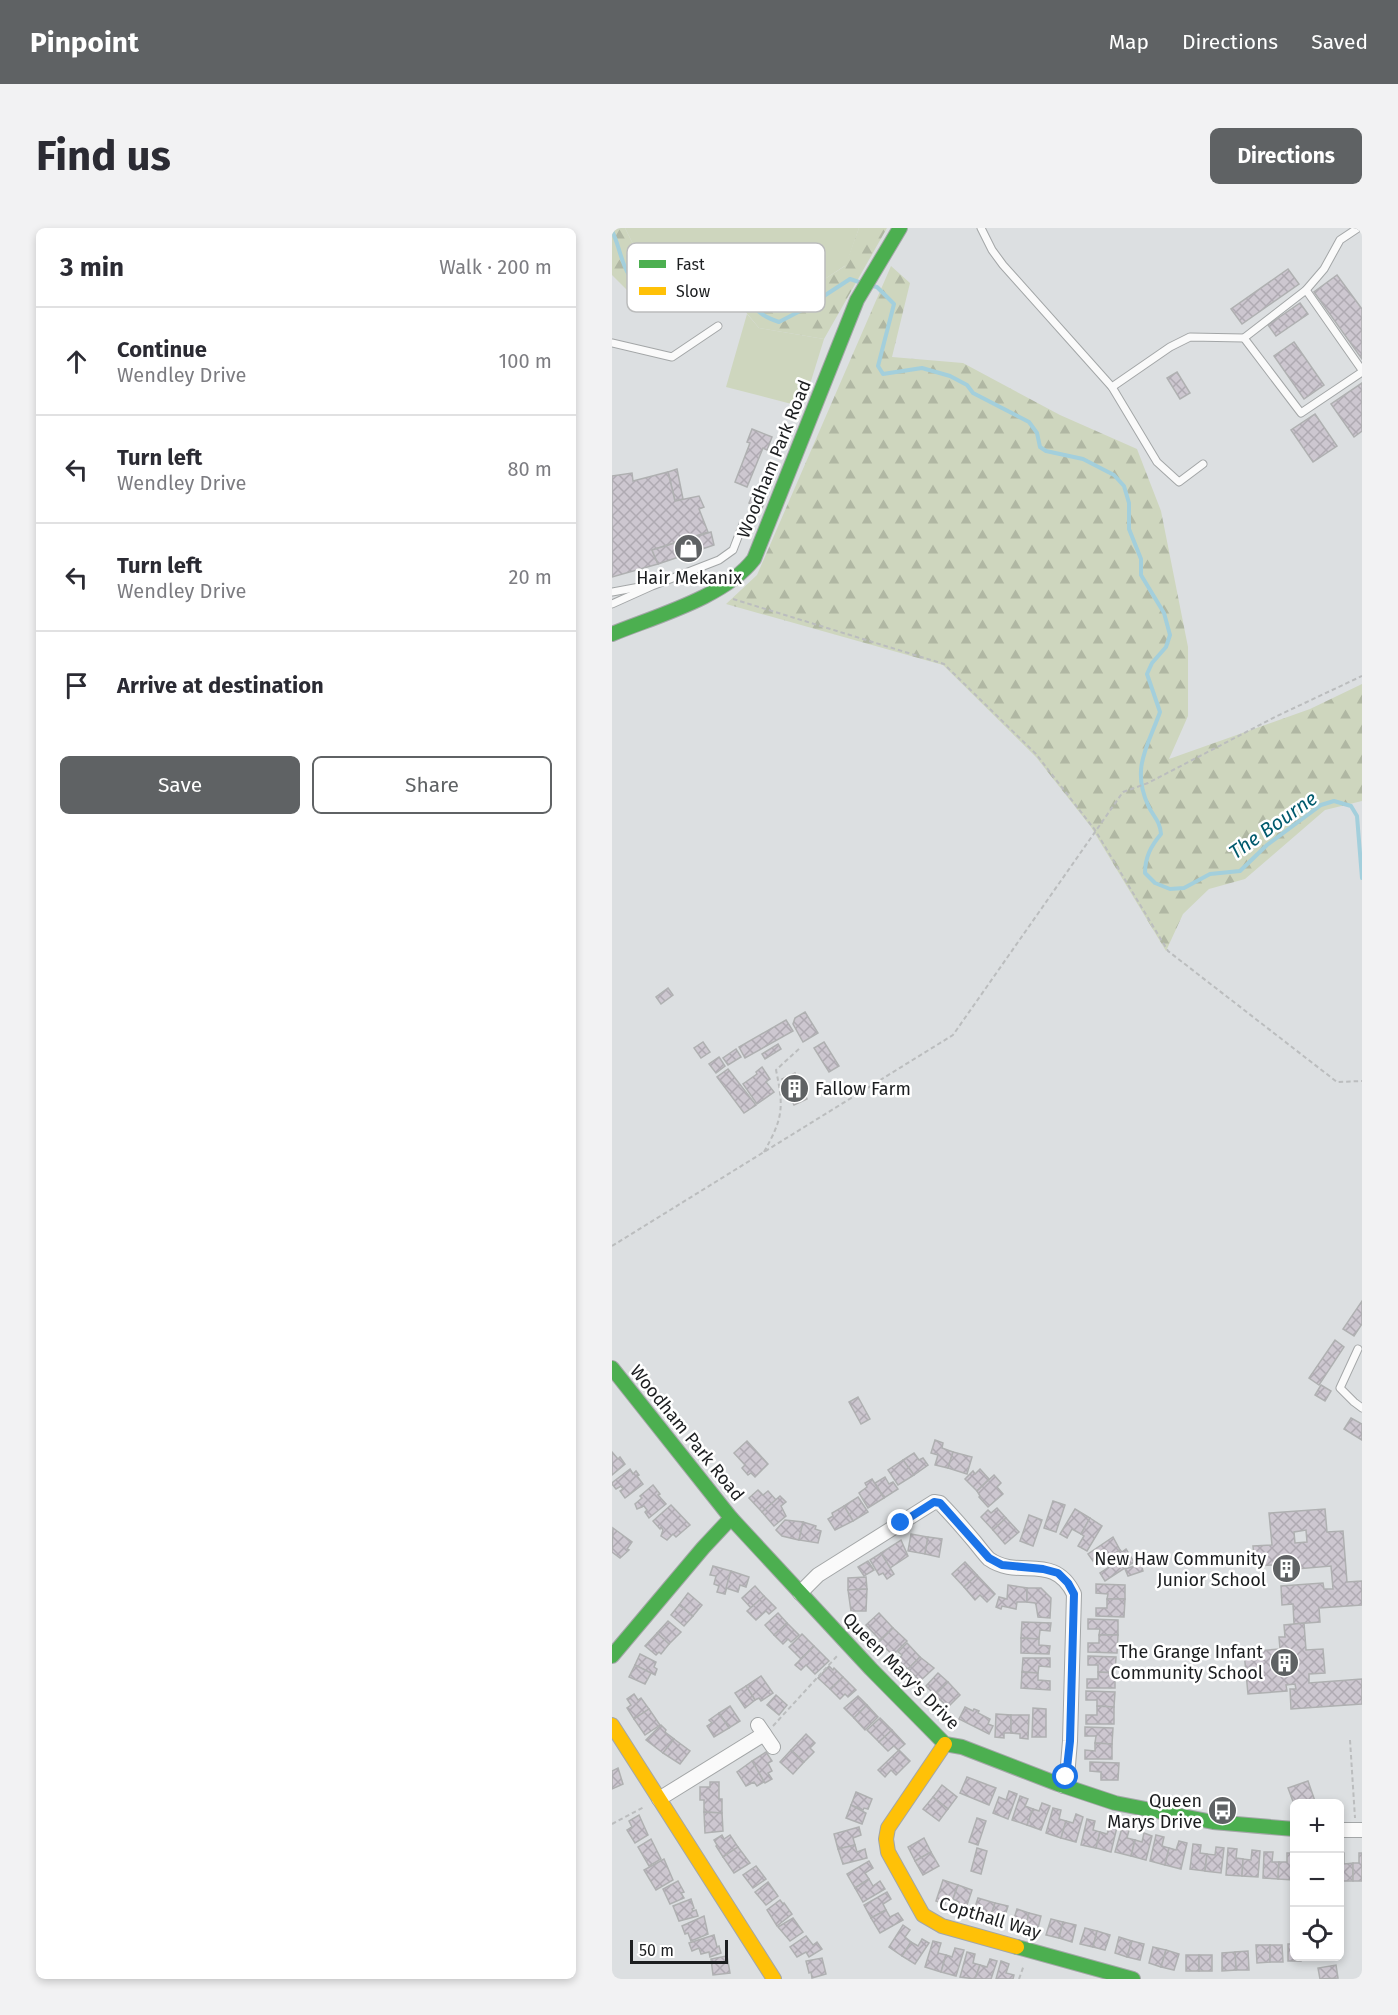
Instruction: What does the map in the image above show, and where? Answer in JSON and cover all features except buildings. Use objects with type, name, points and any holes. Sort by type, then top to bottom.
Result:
[{"type":"street","name":"Woodham Park Road","points":[[612,634],[713,593],[744,572],[754,559],[857,300],[900,228]]},
{"type":"street","name":"Woodham Park Road","points":[[612,1368],[731,1518],[612,1656]]},
{"type":"street","points":[[800,1593],[818,1575],[934,1502],[940,1503],[989,1558],[1002,1565],[1043,1569],[1058,1573],[1068,1583],[1074,1594],[1070,1741],[1063,1786]]},
{"type":"street","name":"Queen Mary's Drive","points":[[731,1518],[945,1744],[962,1747],[1063,1786],[1115,1803],[1213,1822],[1290,1829]]},
{"type":"street","points":[[612,1725],[617,1744],[658,1799],[774,1979]]},
{"type":"street","points":[[658,1799],[761,1730],[773,1747]]},
{"type":"street","name":"Copthall Way","points":[[945,1744],[894,1817],[888,1828],[886,1839],[888,1852],[923,1915],[942,1926],[1133,1979]]},
{"type":"street","points":[[1344,1829],[1359,1825]]},
{"type":"lane","points":[[981,228],[1003,265],[1112,387],[1157,462],[1179,482],[1203,465]]},
{"type":"lane","points":[[1112,387],[1170,346],[1190,337],[1244,338],[1306,290],[1324,269],[1340,240],[1358,228]]},
{"type":"lane","points":[[1244,338],[1301,412],[1362,371],[1306,290]]},
{"type":"lane","points":[[612,343],[672,357],[718,326]]},
{"type":"lane","points":[[612,604],[719,560],[733,550],[743,524]]},
{"type":"lane","points":[[612,592],[652,586]]},
{"type":"lane","points":[[1358,1349],[1340,1388],[1362,1407]]},
{"type":"path","points":[[713,593],[944,664],[1036,754],[1095,830],[1168,951],[1337,1082],[1362,1081]]},
{"type":"path","points":[[612,1246],[953,1035],[1123,792],[1148,783],[1277,716],[1362,676]]},
{"type":"path","points":[[763,1154],[778,1128],[782,1099],[776,1070],[801,1047]]},
{"type":"path","points":[[761,1730],[780,1720],[849,1645]]},
{"type":"path","points":[[1350,1740],[1359,1825]]},
{"type":"path","points":[[612,1824],[658,1799]]},
{"type":"green space","points":[[612,228],[625,228],[632,243],[627,243],[627,290],[612,275]]},
{"type":"green space","points":[[625,228],[859,228],[846,265],[825,279],[825,243],[632,243]]},
{"type":"green space","points":[[859,228],[887,228],[824,339],[759,328],[746,312],[825,312],[825,279],[845,266]]},
{"type":"green space","points":[[891,266],[910,283],[892,357],[963,363],[1060,415],[1137,449],[1161,511],[1188,647],[1188,716],[1169,759],[1310,709],[1362,684],[1362,801],[1325,810],[1245,879],[1209,889],[1183,914],[1166,951],[1091,827],[1036,757],[943,665],[726,604],[757,575]]},
{"type":"green space","points":[[747,314],[759,328],[824,339],[803,407],[726,387]]},
{"type":"waterway","name":"The Bourne","points":[[612,231],[627,271]]},
{"type":"waterway","name":"The Bourne","points":[[825,295],[850,279],[859,282]]},
{"type":"waterway","name":"The Bourne","points":[[872,286],[877,287],[894,304],[878,366],[883,374],[922,368],[950,376],[967,385],[973,393],[1029,422],[1037,433],[1040,447],[1046,451],[1083,459],[1114,475],[1124,486],[1129,503],[1129,529],[1141,559],[1141,575],[1164,613],[1170,635],[1166,647],[1152,663],[1147,674],[1160,712],[1143,757],[1141,780],[1143,792],[1158,822],[1161,834],[1149,852],[1145,873],[1155,883],[1170,889],[1184,888],[1210,874],[1240,871],[1267,845],[1321,805],[1334,801],[1351,806],[1357,816],[1362,878]]},
{"type":"waterway","name":"The Bourne","points":[[759,312],[779,322],[798,312]]},
{"type":"traffic: fast","points":[[612,634],[708,595],[726,584],[754,559],[857,300],[900,228]]},
{"type":"traffic: fast","points":[[612,1368],[731,1518],[871,1669],[945,1744],[962,1747],[1115,1803],[1213,1822],[1290,1829]]},
{"type":"traffic: fast","points":[[612,1656],[731,1518]]},
{"type":"traffic: fast","points":[[1017,1947],[1133,1979]]},
{"type":"traffic: slow","points":[[612,1725],[774,1979]]},
{"type":"traffic: slow","points":[[945,1744],[888,1828],[886,1839],[888,1852],[923,1915],[942,1926],[1017,1947]]},
{"type":"place","name":"Hair Mekanix","points":[[689,549]]},
{"type":"place","name":"Fallow Farm","points":[[794,1089]]},
{"type":"place","name":"New Haw Community Junior School","points":[[1287,1569]]},
{"type":"place","name":"The Grange Infant Community School","points":[[1284,1662]]},
{"type":"place","name":"Queen Marys Drive","points":[[1223,1811]]},
{"type":"route","points":[[901,1523],[934,1502],[940,1503],[989,1558],[1002,1565],[1043,1569],[1058,1573],[1068,1583],[1074,1594],[1070,1741],[1066,1777]]}]
